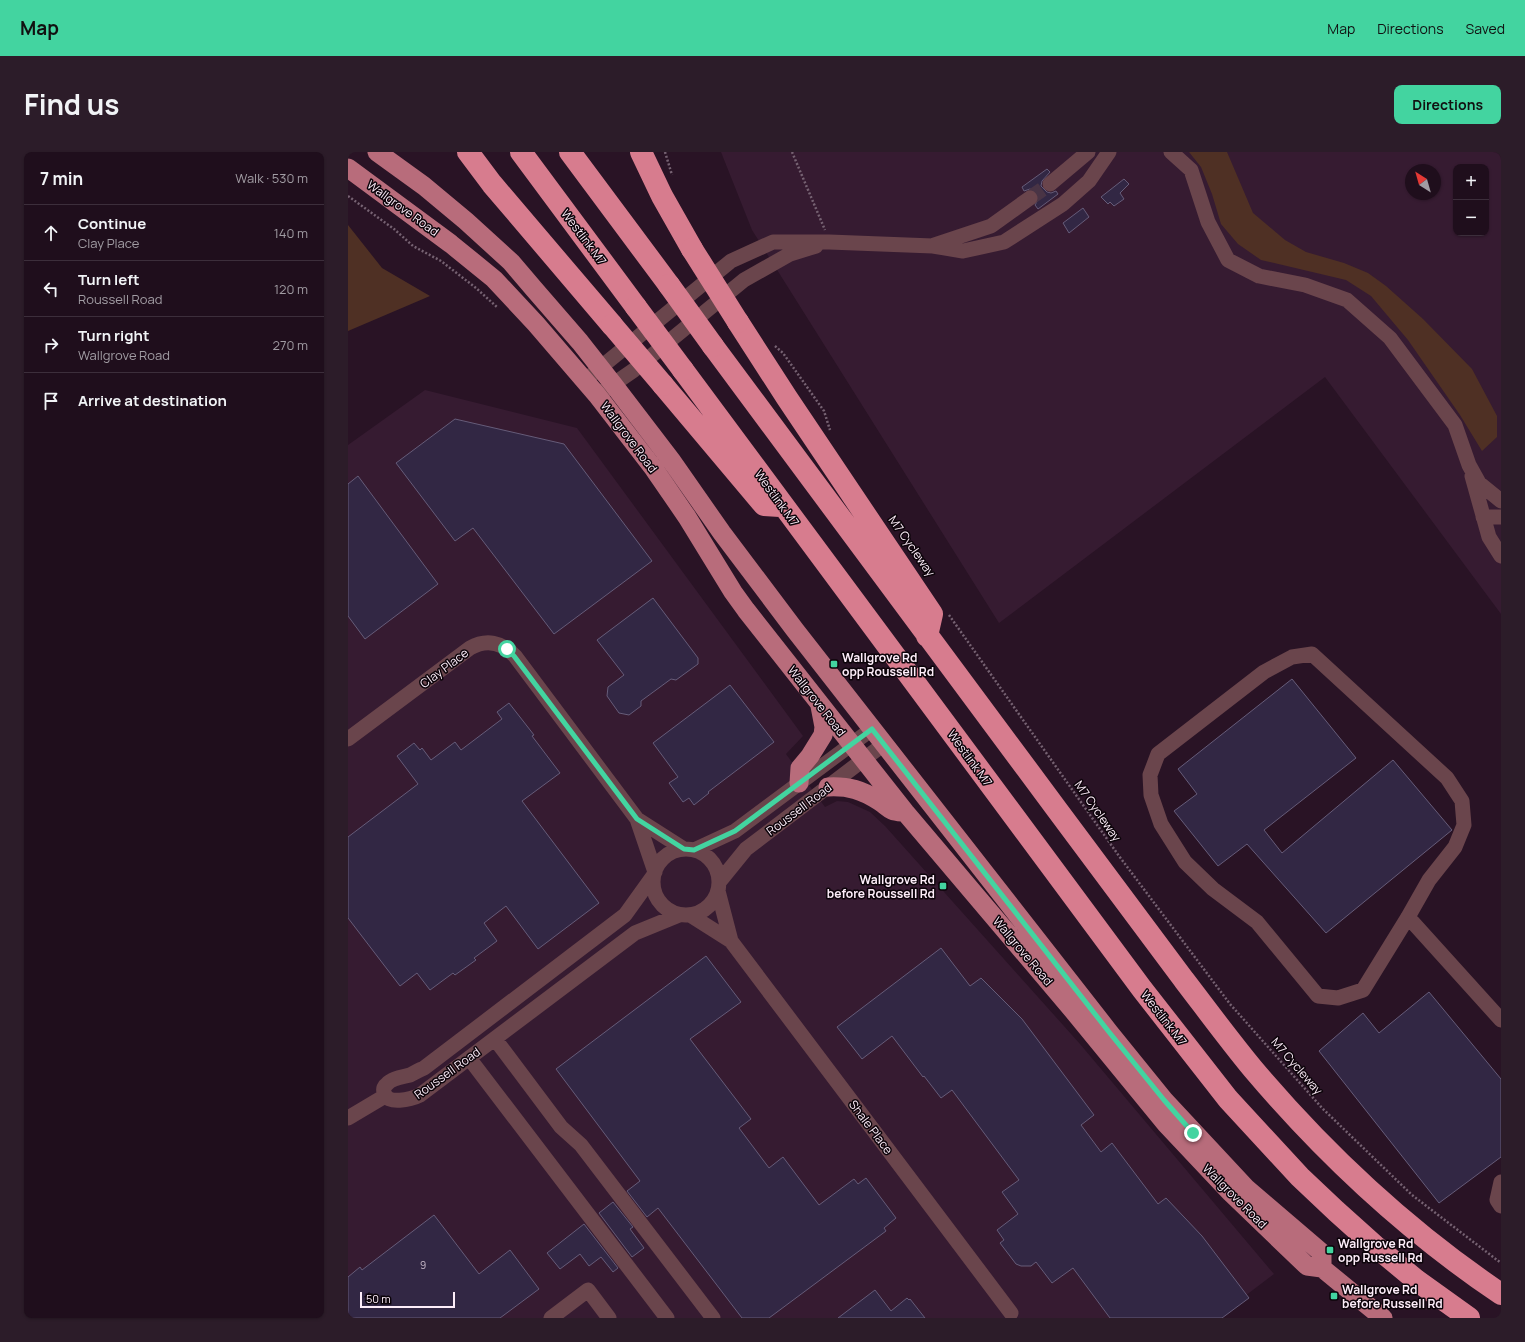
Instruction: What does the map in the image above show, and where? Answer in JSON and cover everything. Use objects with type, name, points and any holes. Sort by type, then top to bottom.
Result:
[{"type":"highway","points":[[468,152],[492,184],[764,505],[783,506]]},
{"type":"highway","name":"Westlink M7","points":[[521,152],[1142,989],[1228,1099],[1300,1178],[1336,1211],[1416,1280],[1469,1318]]},
{"type":"highway","points":[[570,152],[927,636],[1235,1047],[1272,1091],[1339,1162],[1384,1203],[1452,1259],[1501,1294]]},
{"type":"highway","points":[[641,152],[662,196],[692,249],[787,398],[932,614],[927,636]]},
{"type":"main road","name":"Wallgrove Road","points":[[377,152],[424,186],[466,221],[511,262],[580,342],[671,460],[722,533],[775,604],[1109,1032],[1164,1100],[1246,1188],[1322,1253],[1322,1268]]},
{"type":"main road","name":"Wallgrove Road","points":[[348,168],[407,211],[494,279],[536,324],[597,395],[658,475],[733,592],[863,760],[1186,1146],[1231,1193],[1306,1266],[1322,1268],[1383,1318]]},
{"type":"main road","points":[[799,783],[800,768],[817,747],[823,735],[824,727],[820,704]]},
{"type":"main road","points":[[828,787],[843,786],[854,788],[868,794],[892,811],[905,812]]},
{"type":"street","points":[[1050,184],[1088,152]]},
{"type":"street","points":[[584,381],[731,261],[773,242],[829,242],[933,246],[963,251],[1004,242],[1063,204],[1089,181],[1109,152]]},
{"type":"street","points":[[1171,152],[1191,170],[1208,222],[1228,260],[1259,276],[1305,285],[1347,300],[1390,338],[1455,425],[1469,465],[1489,537],[1501,556]]},
{"type":"street","points":[[933,246],[991,226],[1030,198]]},
{"type":"street","points":[[597,395],[634,370],[744,280],[790,254],[829,242]]},
{"type":"street","points":[[1469,465],[1479,483],[1501,502]]},
{"type":"street","points":[[1483,517],[1501,517]]},
{"type":"street","name":"Clay Place","points":[[348,739],[470,648],[482,643],[500,644],[514,656],[637,819],[654,874]]},
{"type":"street","points":[[1312,654],[1447,778],[1462,801],[1464,825],[1455,847],[1429,880],[1408,918],[1363,990],[1338,998],[1318,996],[1257,922],[1213,889],[1184,862],[1161,824],[1151,795],[1150,775],[1158,754],[1264,672],[1292,657],[1312,654]]},
{"type":"street","name":"Roussell Road","points":[[689,849],[735,831],[872,729]]},
{"type":"street","name":"Roussell Road","points":[[719,886],[746,849],[884,744]]},
{"type":"street","name":"Clay Place","points":[[637,819],[689,849]]},
{"type":"street","points":[[689,849],[702,853],[710,858],[717,869],[719,886],[714,900],[708,908],[699,913],[684,915],[664,907],[659,901],[654,889],[654,874],[659,863],[666,856],[674,851],[689,849]]},
{"type":"street","name":"Roussell Road","points":[[654,874],[625,915],[424,1068],[390,1081],[384,1087],[383,1091],[385,1096],[398,1101],[416,1097],[635,933],[684,915]]},
{"type":"street","name":"Shale Place","points":[[719,886],[731,941]]},
{"type":"street","name":"Shale Place","points":[[684,915],[731,941],[1011,1313]]},
{"type":"street","points":[[1408,918],[1501,1020]]},
{"type":"street","points":[[495,1039],[561,1127],[581,1145],[713,1318]]},
{"type":"street","points":[[469,1058],[667,1318]]},
{"type":"street","points":[[348,1118],[385,1096]]},
{"type":"street","points":[[1501,1182],[1497,1200],[1501,1206]]},
{"type":"street","points":[[551,1318],[588,1290],[609,1318]]},
{"type":"path","points":[[792,152],[821,218],[829,242]]},
{"type":"path","points":[[348,196],[413,246],[441,261],[476,288],[503,313]]},
{"type":"path","points":[[772,344],[783,353],[824,410],[832,436]]},
{"type":"path","name":"M7 Cycleway","points":[[946,611],[1119,856],[1230,1004],[1322,1108],[1412,1195],[1501,1263]]},
{"type":"shaded area","points":[[721,152],[1501,152],[1501,614],[1325,377],[999,623],[752,230]]},
{"type":"shaded area","points":[[1189,152],[1227,152],[1253,213],[1285,240],[1306,252],[1344,263],[1368,273],[1386,286],[1423,319],[1472,369],[1497,416],[1497,437],[1482,451],[1460,415],[1408,340],[1371,296],[1346,280],[1261,260],[1238,244],[1221,224],[1212,194],[1201,167]]},
{"type":"shaded area","points":[[348,225],[382,268],[430,296],[348,331]]},
{"type":"shaded area","points":[[425,390],[577,428],[803,736],[786,754],[825,807],[837,801],[848,802],[870,812],[885,826],[1080,1044],[1274,1274],[1216,1318],[348,1318],[348,445]]},
{"type":"building","points":[[1047,169],[1050,172],[1042,181],[1041,186],[1047,192],[1051,193],[1056,191],[1058,194],[1038,209],[1035,205],[1039,198],[1037,192],[1030,189],[1024,191],[1022,187]]},
{"type":"building","points":[[1124,179],[1129,184],[1120,193],[1124,199],[1114,206],[1110,202],[1108,204],[1101,197]]},
{"type":"building","points":[[1083,208],[1089,217],[1069,233],[1063,223]]},
{"type":"building","points":[[455,419],[564,444],[652,561],[554,634],[473,528],[455,541],[396,463]]},
{"type":"building","points":[[358,476],[438,584],[365,639],[348,616],[348,484]]},
{"type":"building","points":[[653,598],[698,658],[698,664],[676,680],[671,679],[641,701],[641,706],[629,715],[619,713],[607,696],[608,687],[624,675],[597,640]]},
{"type":"building","points":[[1292,679],[1356,758],[1264,830],[1282,853],[1393,760],[1452,830],[1326,933],[1247,844],[1218,866],[1174,811],[1197,794],[1178,769]]},
{"type":"building","points":[[730,685],[774,742],[708,792],[709,793],[694,805],[689,798],[683,802],[669,783],[678,777],[653,743]]},
{"type":"building","points":[[509,703],[534,735],[532,736],[560,773],[522,801],[599,903],[538,949],[506,906],[484,923],[497,941],[474,958],[476,960],[455,975],[453,973],[430,990],[417,973],[400,986],[348,918],[348,837],[418,784],[397,756],[414,743],[420,750],[422,748],[431,760],[455,742],[461,750],[502,719],[497,712]]},
{"type":"building","points":[[941,948],[970,986],[981,978],[1022,1019],[1094,1115],[1081,1125],[1101,1152],[1112,1143],[1158,1204],[1166,1198],[1202,1236],[1249,1298],[1222,1318],[1110,1318],[1073,1268],[1052,1283],[1036,1262],[1031,1266],[1021,1266],[1016,1264],[1000,1243],[1004,1240],[997,1230],[1018,1214],[1002,1192],[1019,1180],[952,1090],[941,1098],[892,1036],[862,1059],[837,1027]]},
{"type":"building","points":[[706,956],[741,1002],[690,1039],[751,1119],[739,1128],[769,1168],[783,1157],[819,1205],[854,1179],[858,1184],[866,1178],[896,1218],[884,1228],[886,1231],[769,1318],[742,1318],[658,1208],[647,1217],[627,1191],[640,1181],[556,1069]]},
{"type":"building","points":[[1429,992],[1501,1079],[1501,1157],[1439,1203],[1319,1051],[1363,1013],[1379,1033]]},
{"type":"building","points":[[613,1202],[633,1227],[630,1229],[644,1248],[632,1257],[599,1213]]},
{"type":"building","points":[[434,1215],[479,1274],[510,1250],[539,1289],[500,1318],[348,1318],[348,1277],[360,1267],[362,1270]]},
{"type":"building","points":[[584,1224],[618,1268],[613,1272],[601,1257],[589,1266],[580,1254],[560,1269],[547,1253]]},
{"type":"building","points":[[875,1290],[891,1311],[907,1298],[909,1300],[910,1299],[925,1318],[838,1318]]},
{"type":"tunnel","points":[[1030,198],[1050,184]]},
{"type":"place","name":"Wallgrove Rd opp Roussell Rd","points":[[834,664]]},
{"type":"place","name":"Wallgrove Rd before Roussell Rd","points":[[943,886]]},
{"type":"place","name":"Wallgrove Rd opp Russell Rd","points":[[1330,1250]]},
{"type":"place","name":"Wallgrove Rd before Russell Rd","points":[[1334,1296]]},
{"type":"route","points":[[507,649],[511,652],[637,819],[684,849],[694,850],[735,831],[872,729],[1109,1032],[1193,1133]]}]
